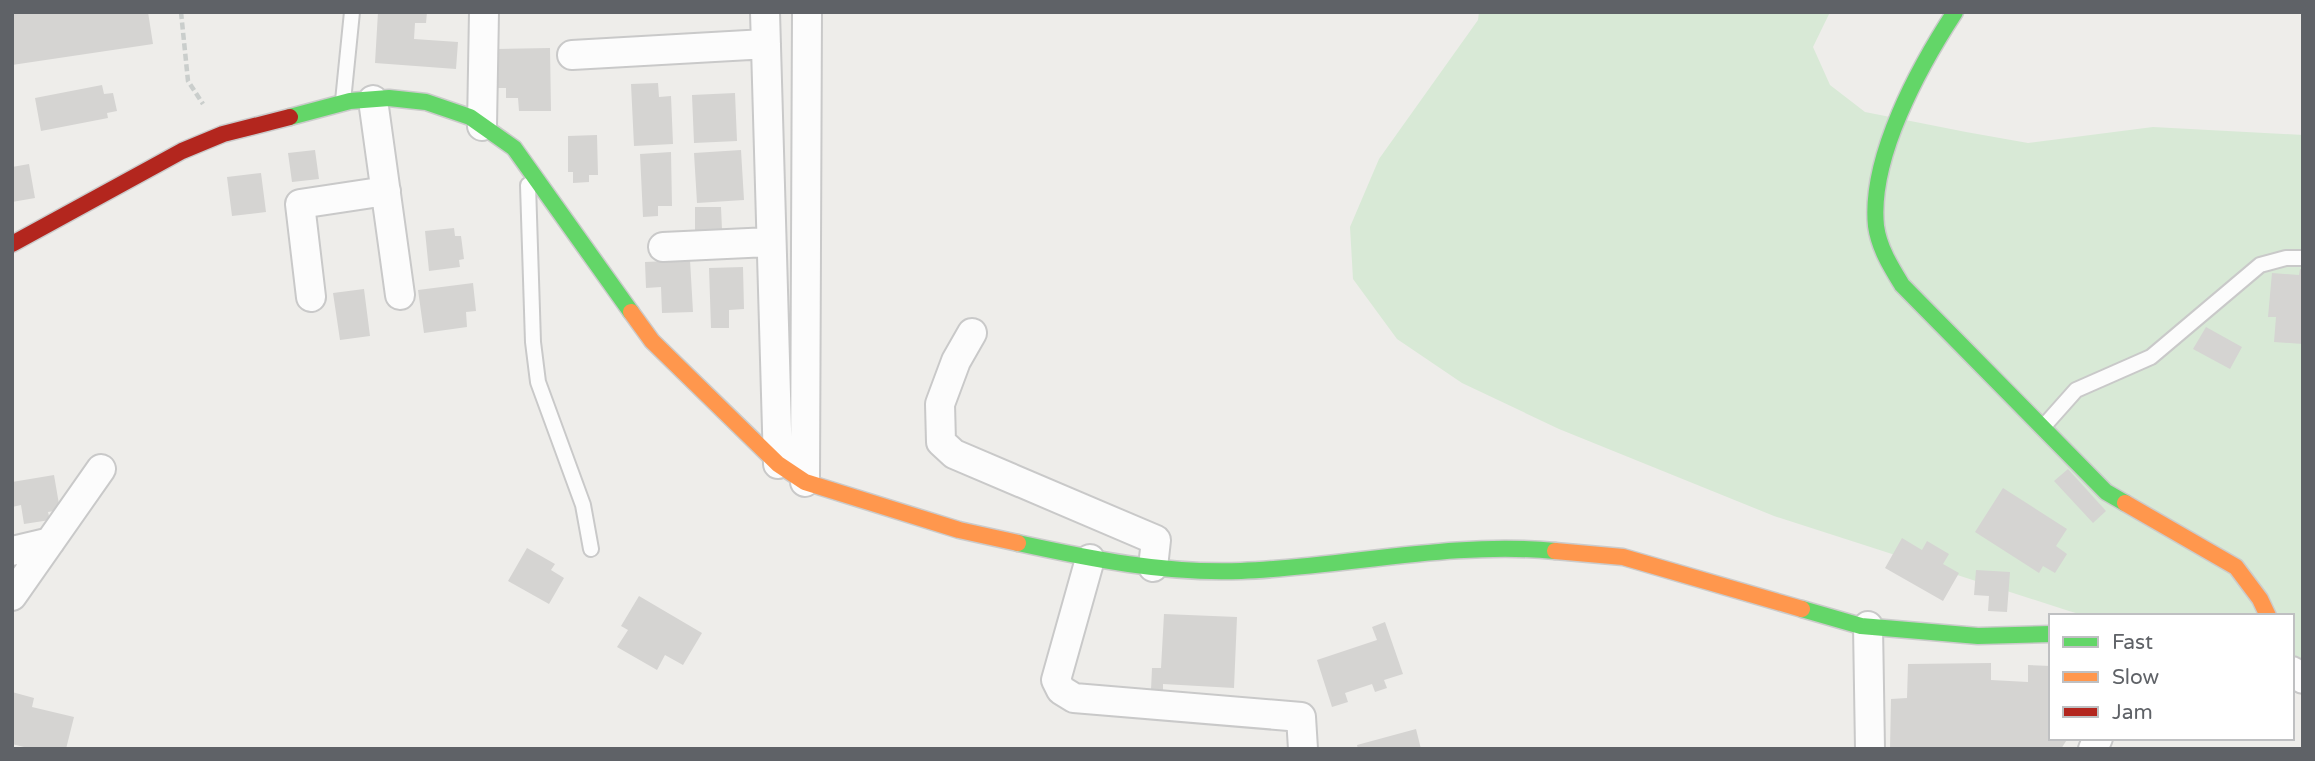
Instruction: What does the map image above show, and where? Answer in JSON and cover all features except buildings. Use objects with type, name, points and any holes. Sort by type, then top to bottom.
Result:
[{"type":"street","points":[[482,126],[484,12]]},
{"type":"street","points":[[765,12],[778,464]]},
{"type":"street","points":[[805,482],[807,12]]},
{"type":"street","points":[[1955,12],[1907,99],[1886,165],[1876,216],[1883,254],[1902,285],[2106,492],[2235,567],[2260,599],[2267,614]]},
{"type":"street","points":[[572,55],[766,44]]},
{"type":"street","points":[[12,244],[182,151],[223,134],[343,103],[373,100],[426,102],[470,117],[514,148],[652,341],[778,464],[805,482],[959,530],[1090,559],[1153,567],[1238,571],[1344,564],[1469,550],[1548,550],[1622,557],[1868,626],[1978,636],[2049,634]]},
{"type":"street","points":[[373,100],[400,295]]},
{"type":"street","points":[[311,297],[300,204],[386,191]]},
{"type":"street","points":[[663,247],[771,242]]},
{"type":"street","points":[[972,333],[956,361],[940,404],[941,442],[954,454],[1156,540],[1153,567]]},
{"type":"street","points":[[12,596],[101,470]]},
{"type":"street","points":[[12,551],[50,542]]},
{"type":"street","points":[[1090,559],[1056,680],[1061,690],[1074,698],[1301,717],[1303,749]]},
{"type":"street","points":[[1868,626],[1870,749]]},
{"type":"lane","points":[[343,103],[352,12]]},
{"type":"lane","points":[[528,167],[533,342],[538,382],[583,505],[591,549]]},
{"type":"lane","points":[[2043,426],[2076,390],[2151,357],[2259,265],[2286,258],[2303,258]]},
{"type":"path","points":[[181,12],[188,81],[223,134]]},
{"type":"green space","points":[[1479,12],[1830,12],[1813,47],[1830,85],[1865,112],[2028,143],[2153,127],[2303,135],[2303,674],[2294,672],[2294,614],[2079,614],[2069,611],[1774,516],[1559,429],[1462,383],[1397,339],[1353,279],[1350,227],[1379,159],[1478,20]]},
{"type":"traffic: fast","points":[[1955,12],[1912,86],[1888,143],[1876,200],[1876,226],[1880,242],[1902,285],[2106,492],[2125,503]]},
{"type":"traffic: fast","points":[[290,117],[350,101],[389,98],[426,102],[470,117],[514,148],[631,312]]},
{"type":"traffic: fast","points":[[1018,543],[1129,564],[1213,571],[1280,569],[1477,549],[1555,551]]},
{"type":"traffic: fast","points":[[1802,609],[1861,626],[1978,636],[2049,634]]},
{"type":"traffic: slow","points":[[631,312],[652,341],[778,464],[805,482],[959,530],[1018,543]]},
{"type":"traffic: slow","points":[[2125,503],[2236,567],[2260,599],[2267,614]]},
{"type":"traffic: slow","points":[[1555,551],[1623,557],[1802,609]]},
{"type":"traffic: jam","points":[[12,244],[182,151],[223,134],[290,117]]}]
